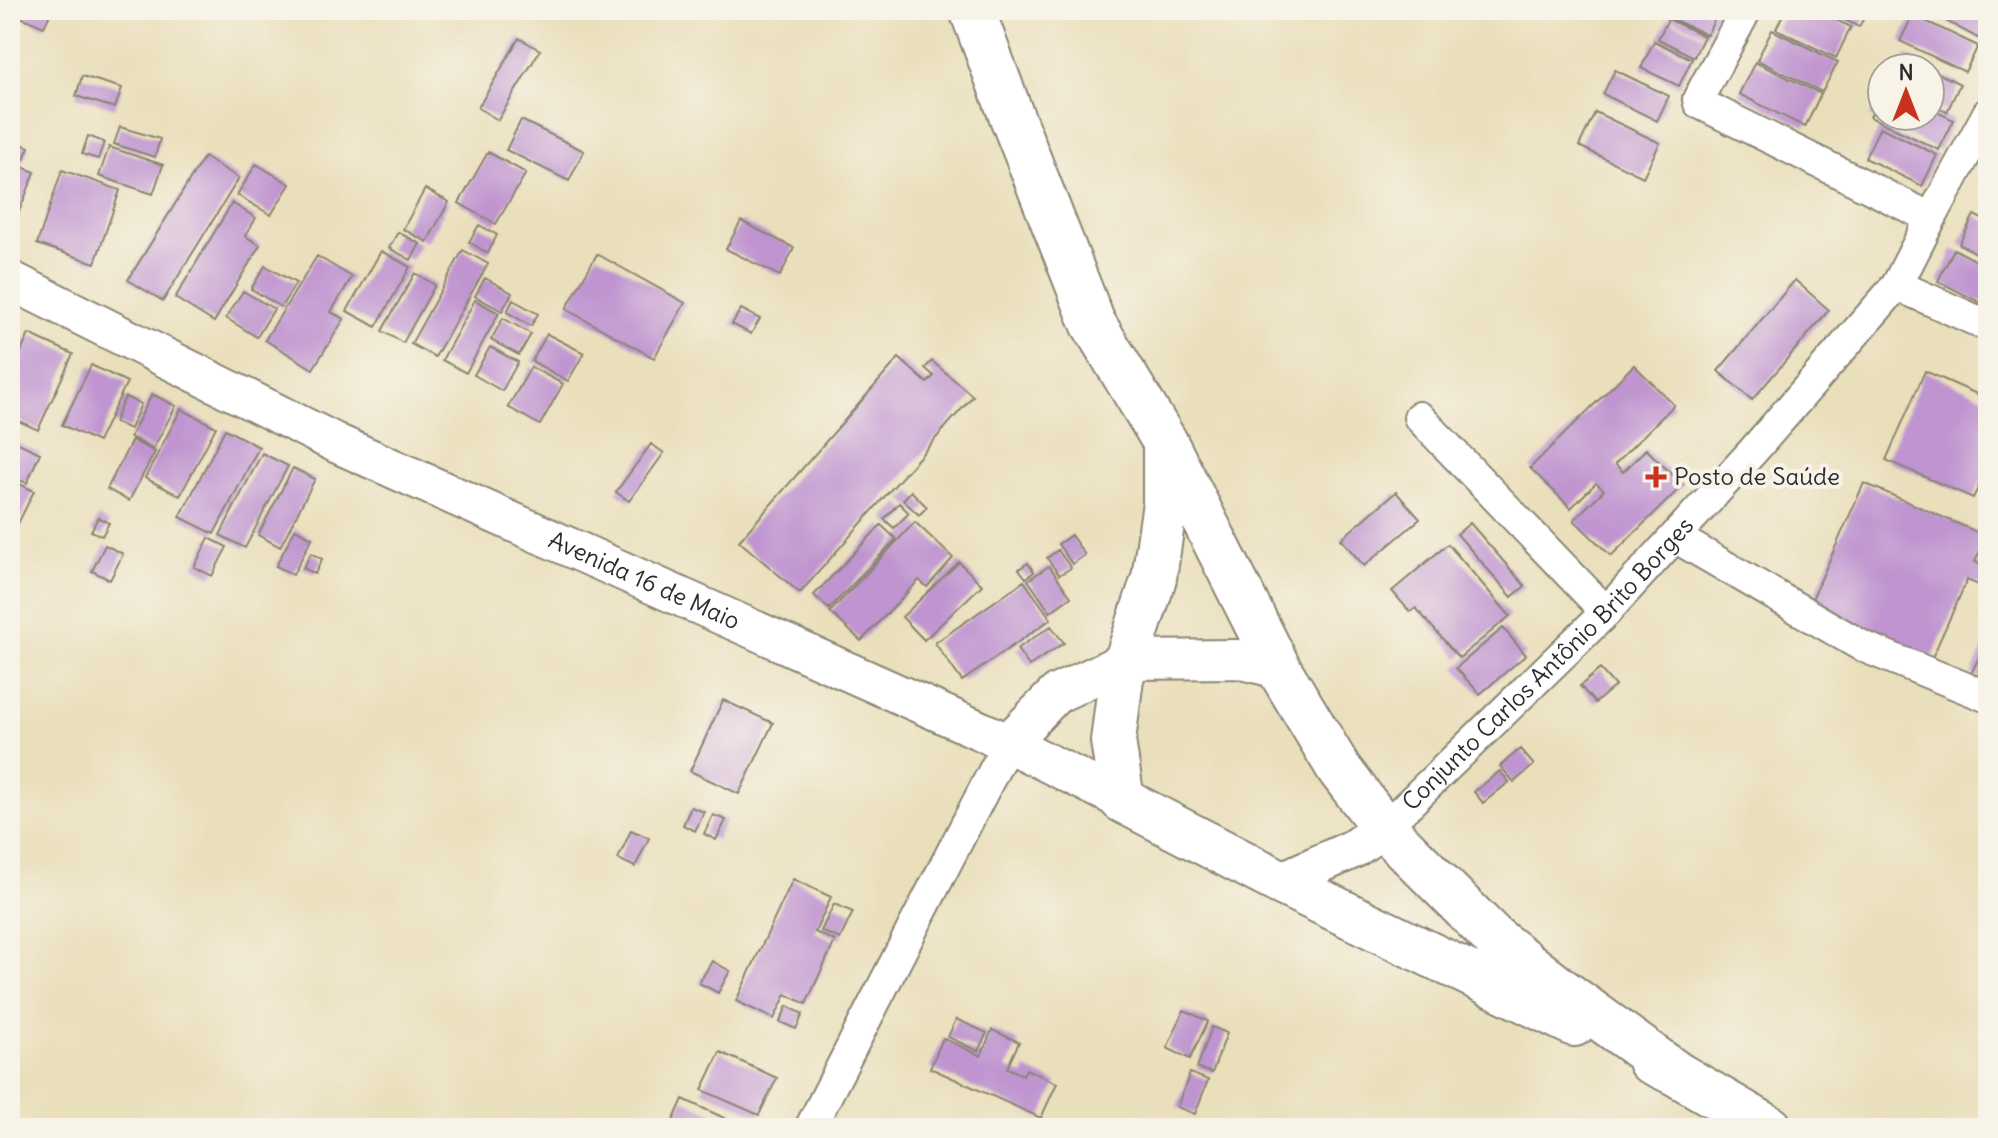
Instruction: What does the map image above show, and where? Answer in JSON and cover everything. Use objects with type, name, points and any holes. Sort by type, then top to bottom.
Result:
[{"type":"main road","points":[[972,10],[1093,323],[1165,442],[1279,669],[1339,769],[1384,828],[1493,937],[1677,1074],[1770,1128]]},
{"type":"main road","points":[[1122,800],[1113,741],[1121,678],[1154,578],[1165,503],[1165,442]]},
{"type":"main road","name":"Avenida 16 de Maio","points":[[1122,800],[1280,882],[1677,1074]]},
{"type":"street","points":[[1746,10],[1698,99],[1699,103],[1931,218]]},
{"type":"street","name":"Conjunto Carlos Antônio Brito Borges","points":[[1384,828],[1606,612],[1753,451],[1897,285],[1988,113]]},
{"type":"street","name":"Avenida 16 de Maio","points":[[10,280],[338,444],[1008,743],[1122,800]]},
{"type":"street","points":[[1897,285],[1988,326]]},
{"type":"street","points":[[1419,417],[1606,612]]},
{"type":"street","points":[[1675,537],[1862,646],[1988,697]]},
{"type":"street","points":[[810,1128],[1008,743],[1056,694],[1128,660],[1238,659],[1279,669]]},
{"type":"street","points":[[1280,882],[1353,849],[1384,828]]},
{"type":"building","points":[[18,10],[52,10],[44,27],[16,15]]},
{"type":"building","points":[[1671,10],[1719,10],[1707,35],[1668,17]]},
{"type":"building","points":[[1785,10],[1815,10],[1851,27],[1836,58],[1776,29]]},
{"type":"building","points":[[1824,10],[1868,10],[1859,27]]},
{"type":"building","points":[[1926,10],[1977,10],[1988,16],[1988,32],[1983,41]]},
{"type":"building","points":[[1913,15],[1978,46],[1965,72],[1946,63],[1946,52],[1923,52],[1900,41]]},
{"type":"building","points":[[1668,19],[1704,36],[1694,57],[1658,39]]},
{"type":"building","points":[[1772,30],[1838,62],[1822,92],[1757,60]]},
{"type":"building","points":[[519,38],[540,50],[498,120],[478,108]]},
{"type":"building","points":[[1654,41],[1692,59],[1679,86],[1641,68]]},
{"type":"building","points":[[1755,62],[1821,94],[1805,127],[1739,94]]},
{"type":"building","points":[[1615,70],[1669,96],[1657,121],[1603,94]]},
{"type":"building","points":[[82,76],[122,88],[115,108],[76,96]]},
{"type":"building","points":[[1946,77],[1960,84],[1946,112]]},
{"type":"building","points":[[1595,112],[1660,143],[1643,177],[1579,146]]},
{"type":"building","points":[[1946,116],[1954,120],[1939,150],[1901,132],[1946,132]]},
{"type":"building","points":[[521,120],[584,151],[569,181],[506,150]]},
{"type":"building","points":[[120,127],[160,139],[155,157],[114,144]]},
{"type":"building","points":[[1878,132],[1890,132],[1937,155],[1922,186],[1865,158]]},
{"type":"building","points":[[88,136],[104,142],[98,159],[82,154]]},
{"type":"building","points":[[10,139],[29,147],[23,161],[10,156]]},
{"type":"building","points":[[109,147],[163,165],[153,194],[99,176]]},
{"type":"building","points":[[488,152],[526,173],[496,224],[459,203]]},
{"type":"building","points":[[204,157],[239,178],[163,301],[128,280]]},
{"type":"building","points":[[10,162],[35,172],[10,234]]},
{"type":"building","points":[[256,164],[290,184],[271,215],[237,195]]},
{"type":"building","points":[[62,170],[120,190],[95,263],[37,244]]},
{"type":"building","points":[[425,189],[449,202],[427,242],[403,229]]},
{"type":"building","points":[[232,203],[256,218],[245,236],[260,245],[214,322],[175,298]]},
{"type":"building","points":[[1974,215],[1988,222],[1988,259],[1959,244]]},
{"type":"building","points":[[741,221],[794,248],[780,276],[726,249]]},
{"type":"building","points":[[479,225],[497,235],[488,253],[469,242]]},
{"type":"building","points":[[398,232],[420,244],[411,260],[389,248]]},
{"type":"building","points":[[1954,249],[1988,267],[1988,294],[1983,304],[1938,281]]},
{"type":"building","points":[[463,250],[488,264],[435,357],[411,344]]},
{"type":"building","points":[[381,251],[410,267],[376,327],[347,311]]},
{"type":"building","points":[[597,254],[685,303],[654,358],[566,309]]},
{"type":"building","points":[[317,256],[352,277],[331,312],[344,319],[313,369],[265,340]]},
{"type":"building","points":[[265,266],[296,283],[281,307],[251,289]]},
{"type":"building","points":[[415,273],[435,285],[403,343],[382,331]]},
{"type":"building","points":[[485,278],[512,293],[502,311],[475,296]]},
{"type":"building","points":[[1795,280],[1829,310],[1752,400],[1718,371]]},
{"type":"building","points":[[243,291],[274,309],[257,337],[226,318]]},
{"type":"building","points":[[475,300],[499,313],[466,373],[442,360]]},
{"type":"building","points":[[513,300],[538,314],[531,326],[507,312]]},
{"type":"building","points":[[741,309],[760,319],[751,334],[732,324]]},
{"type":"building","points":[[503,318],[531,334],[519,355],[491,340]]},
{"type":"building","points":[[29,334],[73,354],[38,430],[10,417],[10,375]]},
{"type":"building","points":[[547,334],[584,353],[568,381],[532,361]]},
{"type":"building","points":[[490,347],[518,362],[502,391],[474,375]]},
{"type":"building","points":[[899,358],[927,383],[934,376],[925,368],[932,361],[973,396],[800,593],[739,541]]},
{"type":"building","points":[[91,365],[127,382],[98,442],[62,425]]},
{"type":"building","points":[[1634,365],[1674,405],[1615,464],[1623,472],[1646,449],[1683,485],[1611,556],[1574,520],[1604,490],[1596,483],[1571,508],[1530,468]]},
{"type":"building","points":[[531,367],[563,384],[540,425],[508,407]]},
{"type":"building","points":[[1925,371],[1988,399],[1988,468],[1973,498],[1886,460]]},
{"type":"building","points":[[152,394],[176,406],[153,449],[130,437]]},
{"type":"building","points":[[125,397],[141,404],[130,429],[114,422]]},
{"type":"building","points":[[181,409],[216,427],[180,496],[145,478]]},
{"type":"building","points":[[225,429],[259,447],[214,534],[180,517]]},
{"type":"building","points":[[132,440],[155,452],[129,501],[107,489]]},
{"type":"building","points":[[14,441],[40,453],[27,483],[10,476],[10,450]]},
{"type":"building","points":[[651,444],[664,453],[629,501],[616,492]]},
{"type":"building","points":[[262,453],[288,466],[245,548],[220,535]]},
{"type":"building","points":[[293,468],[315,479],[280,547],[258,535]]},
{"type":"building","points":[[10,479],[34,491],[12,536],[10,535]]},
{"type":"building","points":[[1864,483],[1986,536],[1975,562],[1988,568],[1988,589],[1967,580],[1931,660],[1809,606]]},
{"type":"building","points":[[911,491],[927,507],[919,515],[903,500]]},
{"type":"building","points":[[1396,492],[1420,519],[1364,566],[1341,539]]},
{"type":"building","points":[[899,503],[909,513],[894,528],[884,519]]},
{"type":"building","points":[[98,517],[109,523],[102,536],[91,531]]},
{"type":"building","points":[[915,522],[953,558],[927,587],[919,580],[861,641],[830,612]]},
{"type":"building","points":[[1470,523],[1525,586],[1512,597],[1457,534]]},
{"type":"building","points":[[881,525],[896,539],[829,609],[814,595]]},
{"type":"building","points":[[295,529],[312,538],[293,575],[276,566]]},
{"type":"building","points":[[1071,535],[1085,555],[1072,564],[1058,544]]},
{"type":"building","points":[[209,538],[227,547],[212,576],[194,567]]},
{"type":"building","points":[[1448,544],[1510,616],[1459,658],[1416,608],[1410,612],[1392,591]]},
{"type":"building","points":[[105,545],[123,554],[110,580],[92,571]]},
{"type":"building","points":[[1058,550],[1071,568],[1059,575],[1047,558]]},
{"type":"building","points":[[311,553],[322,559],[315,574],[303,568]]},
{"type":"building","points":[[959,562],[982,585],[924,640],[902,617]]},
{"type":"building","points":[[1028,563],[1034,572],[1026,578],[1019,569]]},
{"type":"building","points":[[1049,566],[1071,597],[1050,612],[1028,580]]},
{"type":"building","points":[[1024,581],[1051,619],[962,681],[935,643]]},
{"type":"building","points":[[1051,626],[1064,643],[1029,666],[1017,649]]},
{"type":"building","points":[[1503,628],[1526,655],[1480,694],[1456,668]]},
{"type":"building","points":[[1988,638],[1988,681],[1971,674]]},
{"type":"building","points":[[1600,669],[1615,686],[1595,703],[1580,686]]},
{"type":"building","points":[[723,700],[773,723],[739,794],[690,771]]},
{"type":"building","points":[[1520,749],[1534,765],[1514,782],[1500,766]]},
{"type":"building","points":[[1500,771],[1509,782],[1483,803],[1474,792]]},
{"type":"building","points":[[691,807],[704,812],[695,831],[683,825]]},
{"type":"building","points":[[713,815],[726,820],[716,840],[704,834]]},
{"type":"building","points":[[631,830],[649,838],[635,867],[618,859]]},
{"type":"building","points":[[793,879],[831,897],[815,932],[835,941],[806,1004],[786,994],[774,1019],[736,1001]]},
{"type":"building","points":[[834,904],[853,912],[840,939],[821,931]]},
{"type":"building","points":[[712,961],[730,971],[718,993],[699,983]]},
{"type":"building","points":[[787,1006],[803,1014],[796,1029],[780,1022]]},
{"type":"building","points":[[1184,1010],[1208,1021],[1190,1059],[1167,1048]]},
{"type":"building","points":[[956,1019],[987,1033],[978,1051],[948,1037]]},
{"type":"building","points":[[1212,1027],[1227,1033],[1212,1073],[1197,1068]]},
{"type":"building","points":[[992,1030],[1019,1042],[1007,1068],[1023,1075],[1026,1069],[1057,1083],[1041,1118],[930,1068],[943,1038],[981,1056]]},
{"type":"building","points":[[720,1052],[777,1078],[759,1115],[702,1090]]},
{"type":"building","points":[[1190,1073],[1208,1080],[1195,1114],[1177,1107]]},
{"type":"building","points":[[683,1099],[746,1128],[670,1128]]},
{"type":"place","name":"Posto de Saúde","points":[[1656,477]]}]
